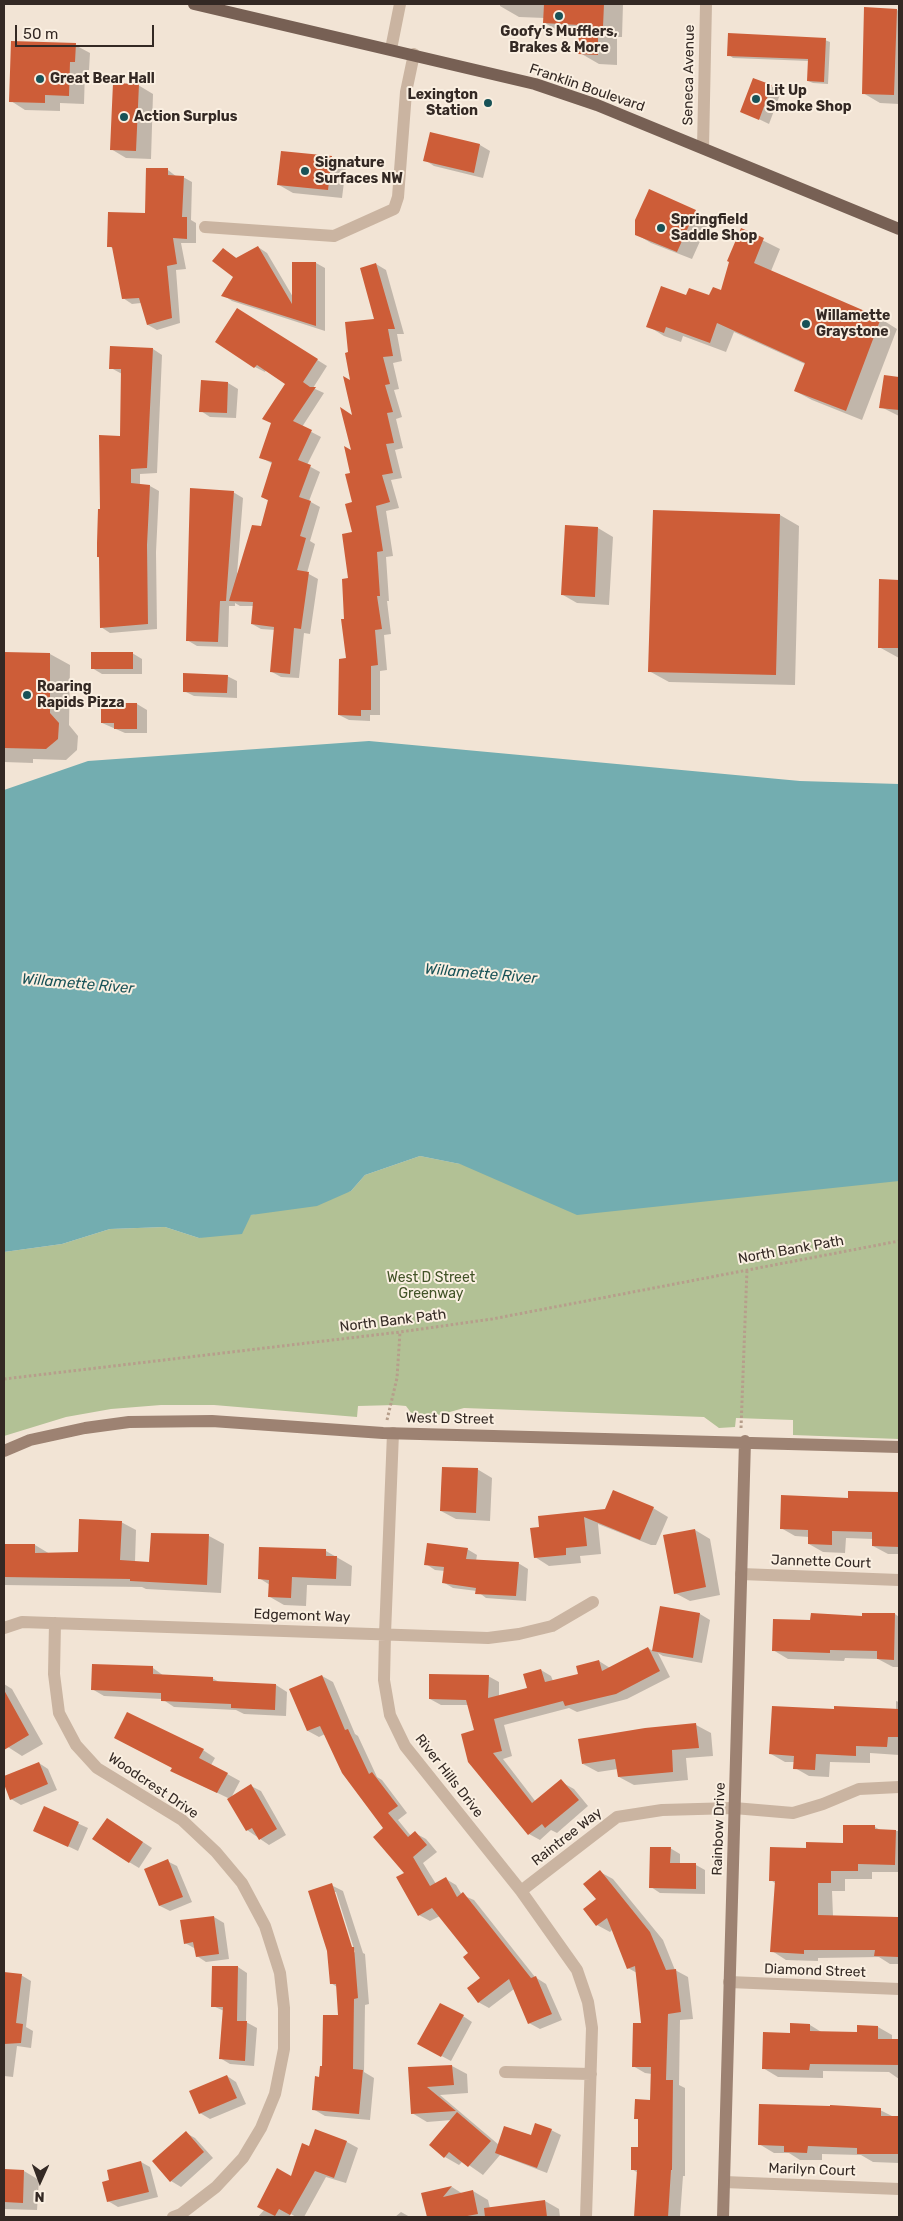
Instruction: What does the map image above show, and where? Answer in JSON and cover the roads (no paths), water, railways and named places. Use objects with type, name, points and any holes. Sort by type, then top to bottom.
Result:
[{"type":"main road","name":"Franklin Boulevard","points":[[194,4],[414,54],[535,84],[597,105],[899,229]]},
{"type":"street","points":[[391,49],[400,4]]},
{"type":"street","name":"Seneca Avenue","points":[[702,148],[706,4]]},
{"type":"street","points":[[205,228],[334,236],[394,209],[398,197],[406,92],[414,54]]},
{"type":"street","name":"West D Street","points":[[4,1451],[30,1440],[76,1430],[129,1422],[212,1420],[388,1433],[899,1446]]},
{"type":"street","name":"River Hills Drive","points":[[388,1433],[384,1680],[390,1716],[405,1746],[521,1891],[577,1970],[588,2002],[592,2028],[586,2217]]},
{"type":"street","name":"Rainbow Drive","points":[[723,2217],[745,1441]]},
{"type":"street","name":"Jannette Court","points":[[741,1574],[899,1580]]},
{"type":"street","name":"Edgemont Way","points":[[4,1628],[22,1622],[488,1638],[519,1634],[552,1626],[593,1602]]},
{"type":"street","name":"Woodcrest Drive","points":[[55,1623],[54,1674],[58,1713],[76,1745],[97,1768],[182,1820],[216,1852],[242,1883],[265,1926],[280,1973],[284,2008],[284,2049],[276,2094],[261,2128],[244,2158],[216,2187],[181,2214],[173,2217]]},
{"type":"street","name":"Raintree Way","points":[[521,1891],[617,1818],[662,1810],[734,1808],[794,1814],[859,1789],[899,1787]]},
{"type":"street","name":"Diamond Street","points":[[729,1982],[899,1989]]},
{"type":"street","points":[[505,2072],[591,2074]]},
{"type":"street","name":"Marilyn Court","points":[[724,2182],[899,2189]]},
{"type":"water","name":"Willamette River","points":[[369,741],[800,781],[899,784],[899,1181],[577,1215],[460,1164],[420,1156],[365,1175],[351,1191],[317,1206],[251,1215],[242,1234],[199,1238],[165,1227],[110,1229],[62,1244],[4,1252],[4,790],[88,761]]},
{"type":"place","name":"Goofy's Mufflers, Brakes & More","points":[[559,16]]},
{"type":"place","name":"Great Bear Hall","points":[[40,79]]},
{"type":"place","name":"Lit Up Smoke Shop","points":[[756,99]]},
{"type":"place","name":"Lexington Station","points":[[488,103]]},
{"type":"place","name":"Action Surplus","points":[[124,117]]},
{"type":"place","name":"Signature Surfaces NW","points":[[305,171]]},
{"type":"place","name":"Springfield Saddle Shop","points":[[661,228]]},
{"type":"place","name":"Willamette Graystone","points":[[806,324]]},
{"type":"place","name":"Roaring Rapids Pizza","points":[[27,695]]},
{"type":"park label","name":"West D Street Greenway","points":[[431,1286]]}]
